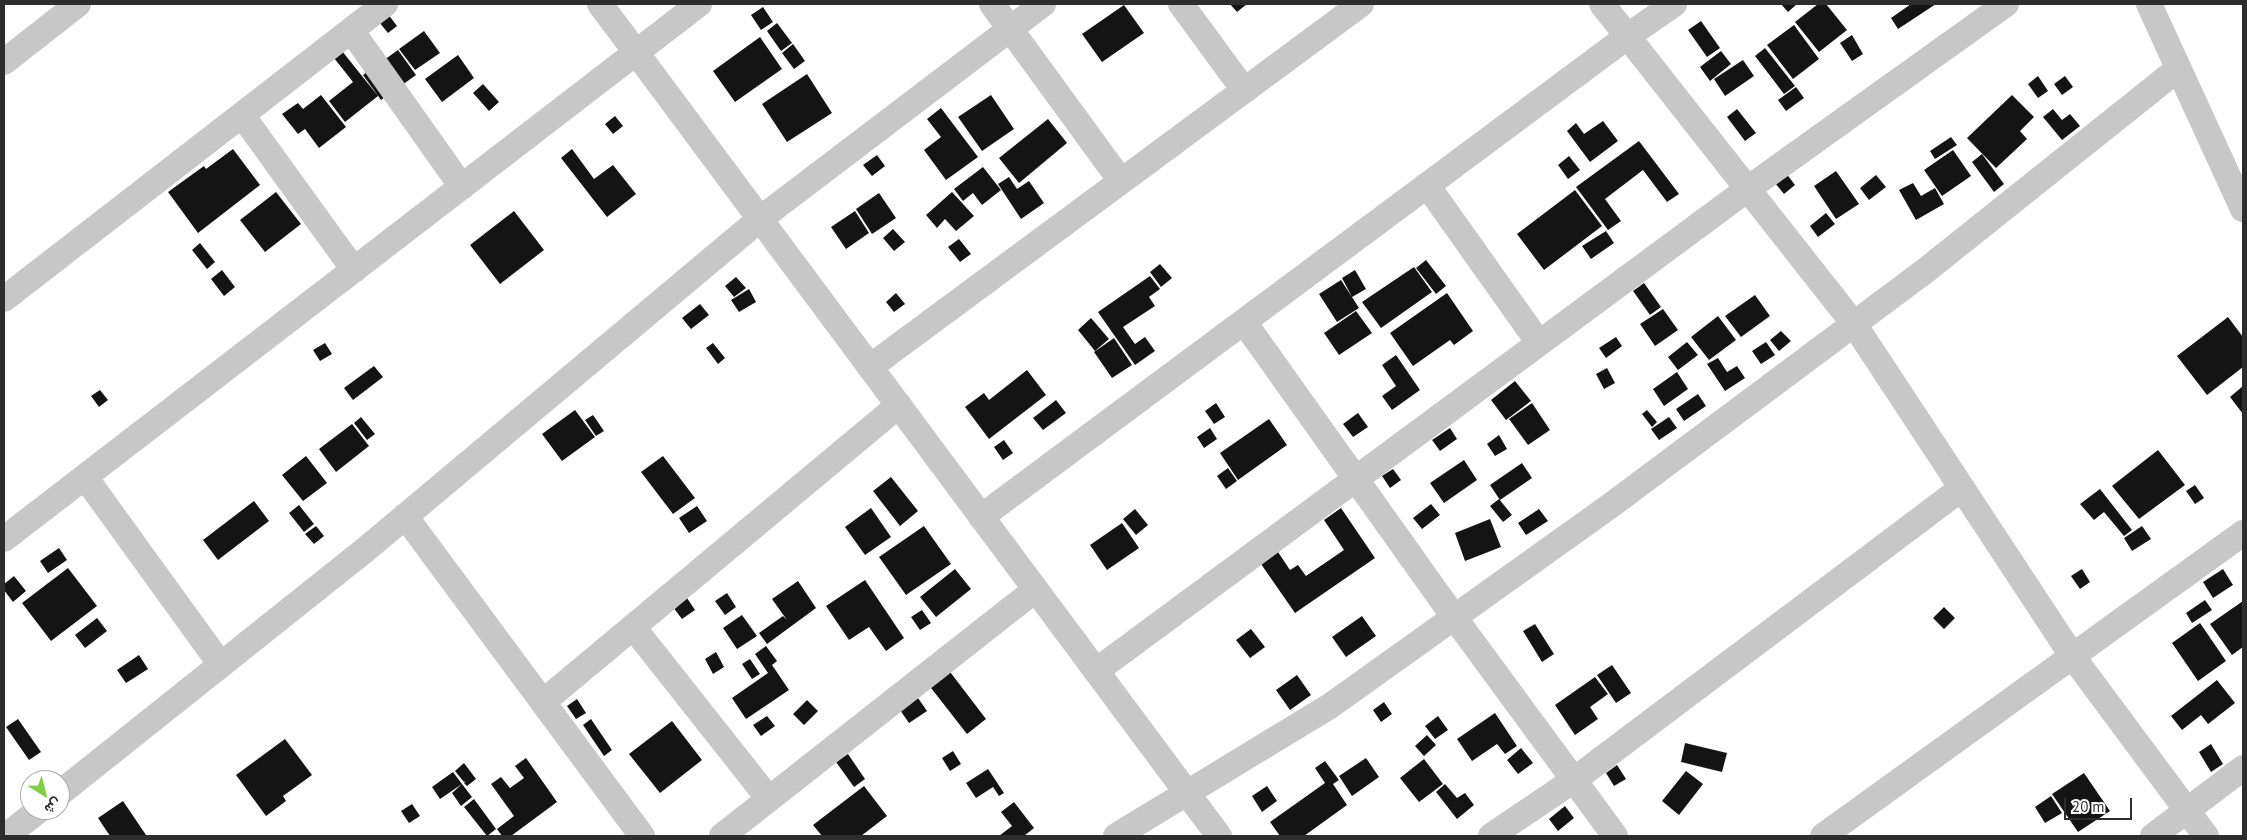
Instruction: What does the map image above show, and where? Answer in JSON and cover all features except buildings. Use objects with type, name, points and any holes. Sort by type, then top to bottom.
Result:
[{"type":"street","points":[[4,62],[78,4]]},
{"type":"street","points":[[4,299],[385,4]]},
{"type":"street","points":[[600,4],[1219,836]]},
{"type":"street","points":[[4,539],[699,4]]},
{"type":"street","points":[[992,4],[1121,181]]},
{"type":"street","points":[[70,785],[405,516],[760,219],[1043,4]]},
{"type":"street","points":[[1181,4],[1244,90]]},
{"type":"street","points":[[870,367],[1361,4]]},
{"type":"street","points":[[1602,4],[1749,188],[1854,324],[2074,657],[2206,836]]},
{"type":"street","points":[[981,517],[1628,36],[1674,4]]},
{"type":"street","points":[[1096,671],[1749,188],[2006,4]]},
{"type":"street","points":[[2149,4],[2243,208]]},
{"type":"street","points":[[351,30],[462,187]]},
{"type":"street","points":[[1116,836],[1330,706],[1610,506],[1925,271],[2178,68]]},
{"type":"street","points":[[242,115],[354,270]]},
{"type":"street","points":[[1427,185],[1539,343]]},
{"type":"street","points":[[1244,322],[1454,618],[1615,836]]},
{"type":"street","points":[[543,702],[898,405]]},
{"type":"street","points":[[85,477],[221,665]]},
{"type":"street","points":[[1491,836],[1574,780],[1962,488]]},
{"type":"street","points":[[405,516],[642,836]]},
{"type":"street","points":[[1823,836],[2074,657],[2243,532]]},
{"type":"street","points":[[722,836],[1036,590]]},
{"type":"street","points":[[633,627],[770,799]]},
{"type":"street","points":[[2153,836],[2243,768]]},
{"type":"street","points":[[6,836],[26,820]]}]
